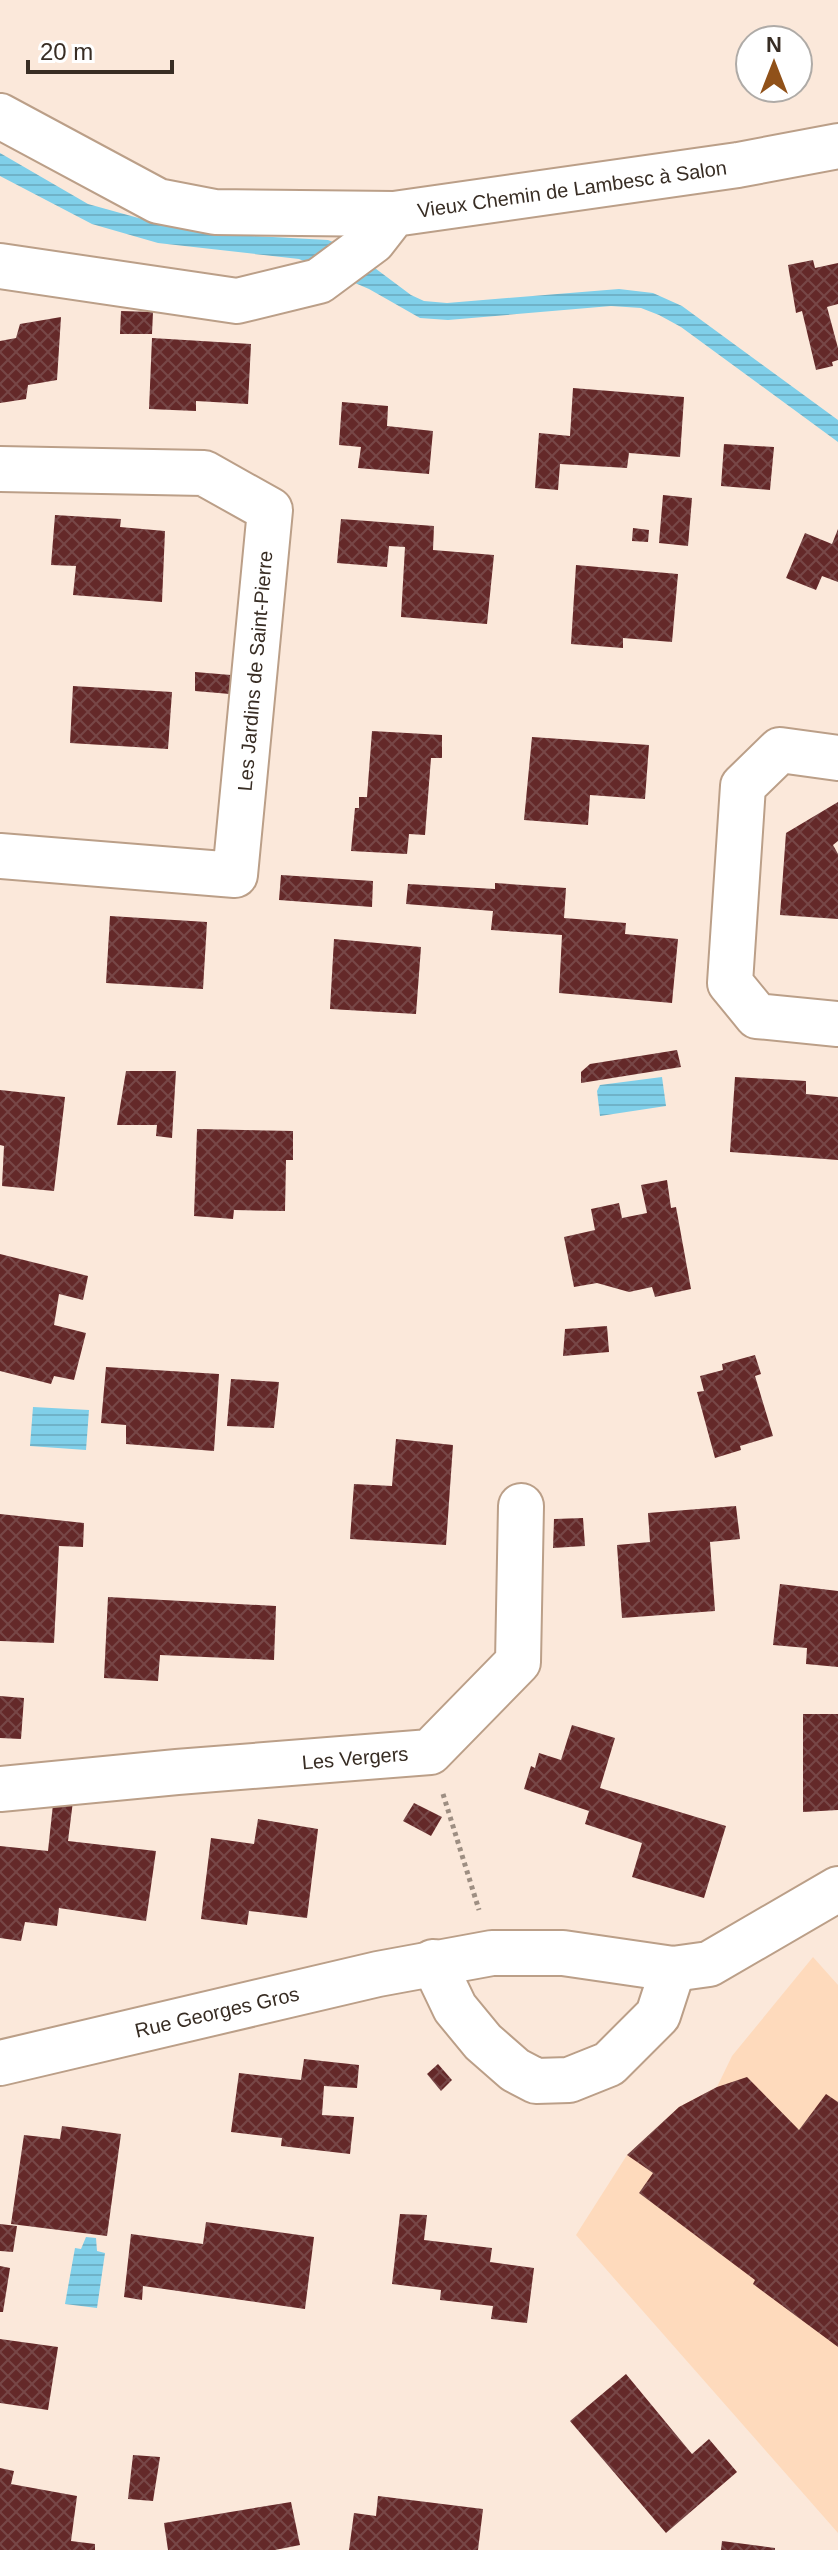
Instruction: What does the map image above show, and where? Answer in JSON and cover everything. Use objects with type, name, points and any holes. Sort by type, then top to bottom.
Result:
[{"type":"street","points":[[0,116],[158,201],[215,212],[383,228]]},
{"type":"street","name":"Vieux Chemin de Lambesc à Salon","points":[[0,266],[237,301],[319,281],[383,228],[838,146]]},
{"type":"street","name":"Les Jardins de Saint-Pierre","points":[[0,469],[204,473],[270,510],[235,875],[0,856]]},
{"type":"street","points":[[838,758],[780,750],[743,786],[730,983],[757,1016],[838,1024]]},
{"type":"street","name":"Les Vergers","points":[[0,1789],[430,1752],[518,1662],[521,1506]]},
{"type":"street","name":"Rue Georges Gros","points":[[0,2063],[433,1962],[492,1953],[563,1953],[673,1969],[709,1964],[838,1889]]},
{"type":"street","points":[[433,1962],[455,2008],[483,2042],[515,2070],[536,2081],[569,2080],[609,2064],[658,2015],[673,1969]]},
{"type":"path","points":[[430,1752],[492,1953]]},
{"type":"shaded area","points":[[813,1957],[838,1985],[838,2533],[576,2235],[627,2155],[679,2107],[717,2087],[732,2056]]},
{"type":"water","points":[[0,153],[88,204],[160,224],[215,234],[328,240],[348,248],[411,295],[424,301],[447,303],[619,289],[653,293],[682,306],[838,420],[838,442],[681,327],[641,308],[611,306],[448,320],[420,318],[369,289],[299,259],[158,243],[92,224],[0,176]]},
{"type":"water","points":[[662,1077],[666,1106],[600,1116],[597,1091],[600,1085]]},
{"type":"water","points":[[33,1407],[89,1410],[86,1450],[30,1446]]},
{"type":"water","points":[[86,2237],[96,2238],[97,2251],[105,2253],[97,2308],[65,2304],[75,2248],[81,2249]]},
{"type":"building","points":[[813,260],[815,268],[838,263],[838,304],[827,307],[838,348],[838,360],[832,362],[833,366],[816,370],[802,311],[796,313],[788,265]]},
{"type":"building","points":[[121,311],[153,312],[152,334],[120,334]]},
{"type":"building","points":[[61,317],[57,380],[28,385],[26,399],[0,403],[0,341],[16,338],[20,324]]},
{"type":"building","points":[[152,338],[251,344],[248,404],[196,401],[196,411],[149,409]]},
{"type":"building","points":[[573,388],[684,397],[680,457],[629,453],[627,468],[560,464],[558,490],[535,488],[539,433],[570,436]]},
{"type":"building","points":[[342,402],[388,406],[387,426],[433,431],[429,474],[358,468],[361,447],[339,445]]},
{"type":"building","points":[[724,444],[774,447],[770,490],[721,486]]},
{"type":"building","points":[[663,495],[692,498],[688,546],[659,543]]},
{"type":"building","points":[[55,515],[121,519],[120,527],[165,531],[162,602],[73,595],[76,566],[51,565]]},
{"type":"building","points":[[341,519],[434,526],[433,550],[494,555],[487,624],[401,617],[405,547],[389,546],[387,567],[337,563]]},
{"type":"building","points":[[633,528],[649,530],[648,542],[632,541]]},
{"type":"building","points":[[838,529],[838,582],[822,576],[816,590],[786,578],[805,533],[832,544]]},
{"type":"building","points":[[576,565],[678,574],[672,642],[623,638],[623,648],[571,644]]},
{"type":"building","points":[[195,672],[231,675],[230,694],[195,691]]},
{"type":"building","points":[[73,686],[172,692],[168,749],[70,743]]},
{"type":"building","points":[[372,731],[442,735],[442,758],[431,758],[425,835],[409,834],[407,854],[351,851],[355,808],[359,808],[359,797],[367,797]]},
{"type":"building","points":[[532,737],[649,745],[645,799],[590,795],[588,825],[524,820]]},
{"type":"building","points":[[838,802],[838,841],[833,845],[838,854],[838,919],[780,915],[786,833]]},
{"type":"building","points":[[281,875],[373,881],[372,907],[279,900]]},
{"type":"building","points":[[495,883],[566,888],[564,918],[626,923],[625,934],[678,939],[672,1003],[559,993],[562,935],[491,930],[493,911],[406,904],[408,884],[495,889]]},
{"type":"building","points":[[110,916],[207,922],[203,989],[106,983]]},
{"type":"building","points":[[334,939],[421,947],[416,1014],[330,1009]]},
{"type":"building","points":[[677,1050],[681,1067],[581,1083],[581,1072],[590,1064]]},
{"type":"building","points":[[126,1071],[176,1071],[172,1138],[156,1136],[157,1125],[117,1125]]},
{"type":"building","points":[[735,1077],[806,1081],[806,1094],[838,1097],[838,1160],[730,1152]]},
{"type":"building","points":[[0,1090],[65,1097],[54,1191],[2,1186],[4,1146],[0,1145]]},
{"type":"building","points":[[197,1129],[293,1131],[293,1160],[286,1160],[285,1211],[234,1210],[233,1219],[194,1216]]},
{"type":"building","points":[[667,1180],[671,1208],[676,1207],[691,1289],[655,1297],[652,1287],[629,1292],[597,1283],[574,1287],[564,1237],[595,1230],[591,1209],[619,1203],[622,1218],[647,1213],[641,1185]]},
{"type":"building","points":[[0,1254],[88,1276],[83,1300],[59,1294],[54,1325],[86,1333],[74,1380],[54,1376],[51,1384],[0,1371]]},
{"type":"building","points":[[607,1326],[609,1352],[563,1356],[565,1329]]},
{"type":"building","points":[[755,1355],[761,1374],[755,1376],[773,1436],[715,1458],[697,1392],[704,1391],[700,1376],[723,1370],[722,1364]]},
{"type":"building","points":[[106,1367],[219,1374],[214,1451],[126,1444],[126,1425],[101,1423]]},
{"type":"building","points":[[231,1379],[279,1382],[274,1428],[227,1426]]},
{"type":"building","points":[[396,1439],[453,1445],[446,1545],[350,1539],[354,1484],[392,1486]]},
{"type":"building","points":[[736,1506],[740,1539],[710,1542],[715,1611],[622,1618],[617,1545],[650,1542],[648,1513]]},
{"type":"building","points":[[0,1514],[84,1523],[83,1547],[59,1546],[54,1643],[0,1641]]},
{"type":"building","points":[[583,1518],[585,1546],[553,1548],[554,1519]]},
{"type":"building","points":[[780,1584],[838,1591],[838,1667],[806,1664],[807,1648],[773,1645]]},
{"type":"building","points":[[108,1597],[276,1606],[274,1660],[160,1655],[158,1681],[104,1678]]},
{"type":"building","points":[[0,1696],[24,1698],[21,1739],[0,1738]]},
{"type":"building","points":[[803,1714],[838,1714],[838,1810],[803,1812]]},
{"type":"building","points":[[572,1725],[615,1738],[600,1788],[726,1826],[704,1898],[632,1877],[642,1843],[585,1824],[589,1811],[524,1789],[539,1753],[561,1760]]},
{"type":"building","points":[[73,1801],[68,1841],[156,1851],[146,1921],[59,1908],[57,1926],[25,1922],[21,1941],[0,1938],[0,1846],[48,1851],[53,1804]]},
{"type":"building","points":[[414,1803],[442,1817],[431,1836],[403,1821]]},
{"type":"building","points":[[258,1819],[318,1829],[307,1918],[249,1911],[247,1925],[201,1919],[211,1838],[254,1844]]},
{"type":"building","points":[[304,2059],[359,2065],[357,2088],[324,2086],[322,2115],[354,2117],[350,2154],[281,2146],[282,2138],[231,2132],[239,2073],[301,2080]]},
{"type":"building","points":[[438,2064],[452,2080],[441,2091],[427,2074]]},
{"type":"building","points":[[747,2077],[799,2130],[826,2094],[838,2102],[838,2347],[639,2193],[653,2173],[627,2155],[679,2107],[717,2087]]},
{"type":"building","points":[[62,2126],[121,2134],[107,2236],[11,2224],[24,2135],[60,2139]]},
{"type":"building","points":[[400,2214],[427,2215],[424,2240],[492,2248],[490,2262],[534,2268],[527,2323],[491,2319],[493,2306],[440,2300],[441,2290],[392,2284]]},
{"type":"building","points":[[206,2222],[314,2237],[305,2309],[143,2286],[142,2300],[124,2297],[131,2234],[203,2244]]},
{"type":"building","points":[[0,2224],[17,2226],[13,2252],[0,2251]]},
{"type":"building","points":[[0,2266],[10,2268],[3,2312],[0,2312]]},
{"type":"building","points":[[0,2339],[58,2347],[48,2410],[0,2403]]},
{"type":"building","points":[[626,2374],[692,2454],[709,2439],[737,2472],[666,2533],[570,2421]]},
{"type":"building","points":[[133,2455],[160,2457],[153,2501],[128,2499]]},
{"type":"building","points":[[0,2468],[14,2471],[11,2484],[77,2496],[71,2541],[95,2544],[95,2550],[0,2550]]},
{"type":"building","points":[[378,2496],[483,2509],[478,2550],[349,2550],[354,2513],[376,2516]]},
{"type":"building","points":[[291,2502],[300,2545],[275,2550],[168,2550],[164,2523]]},
{"type":"building","points":[[722,2541],[775,2548],[775,2550],[721,2550]]}]
